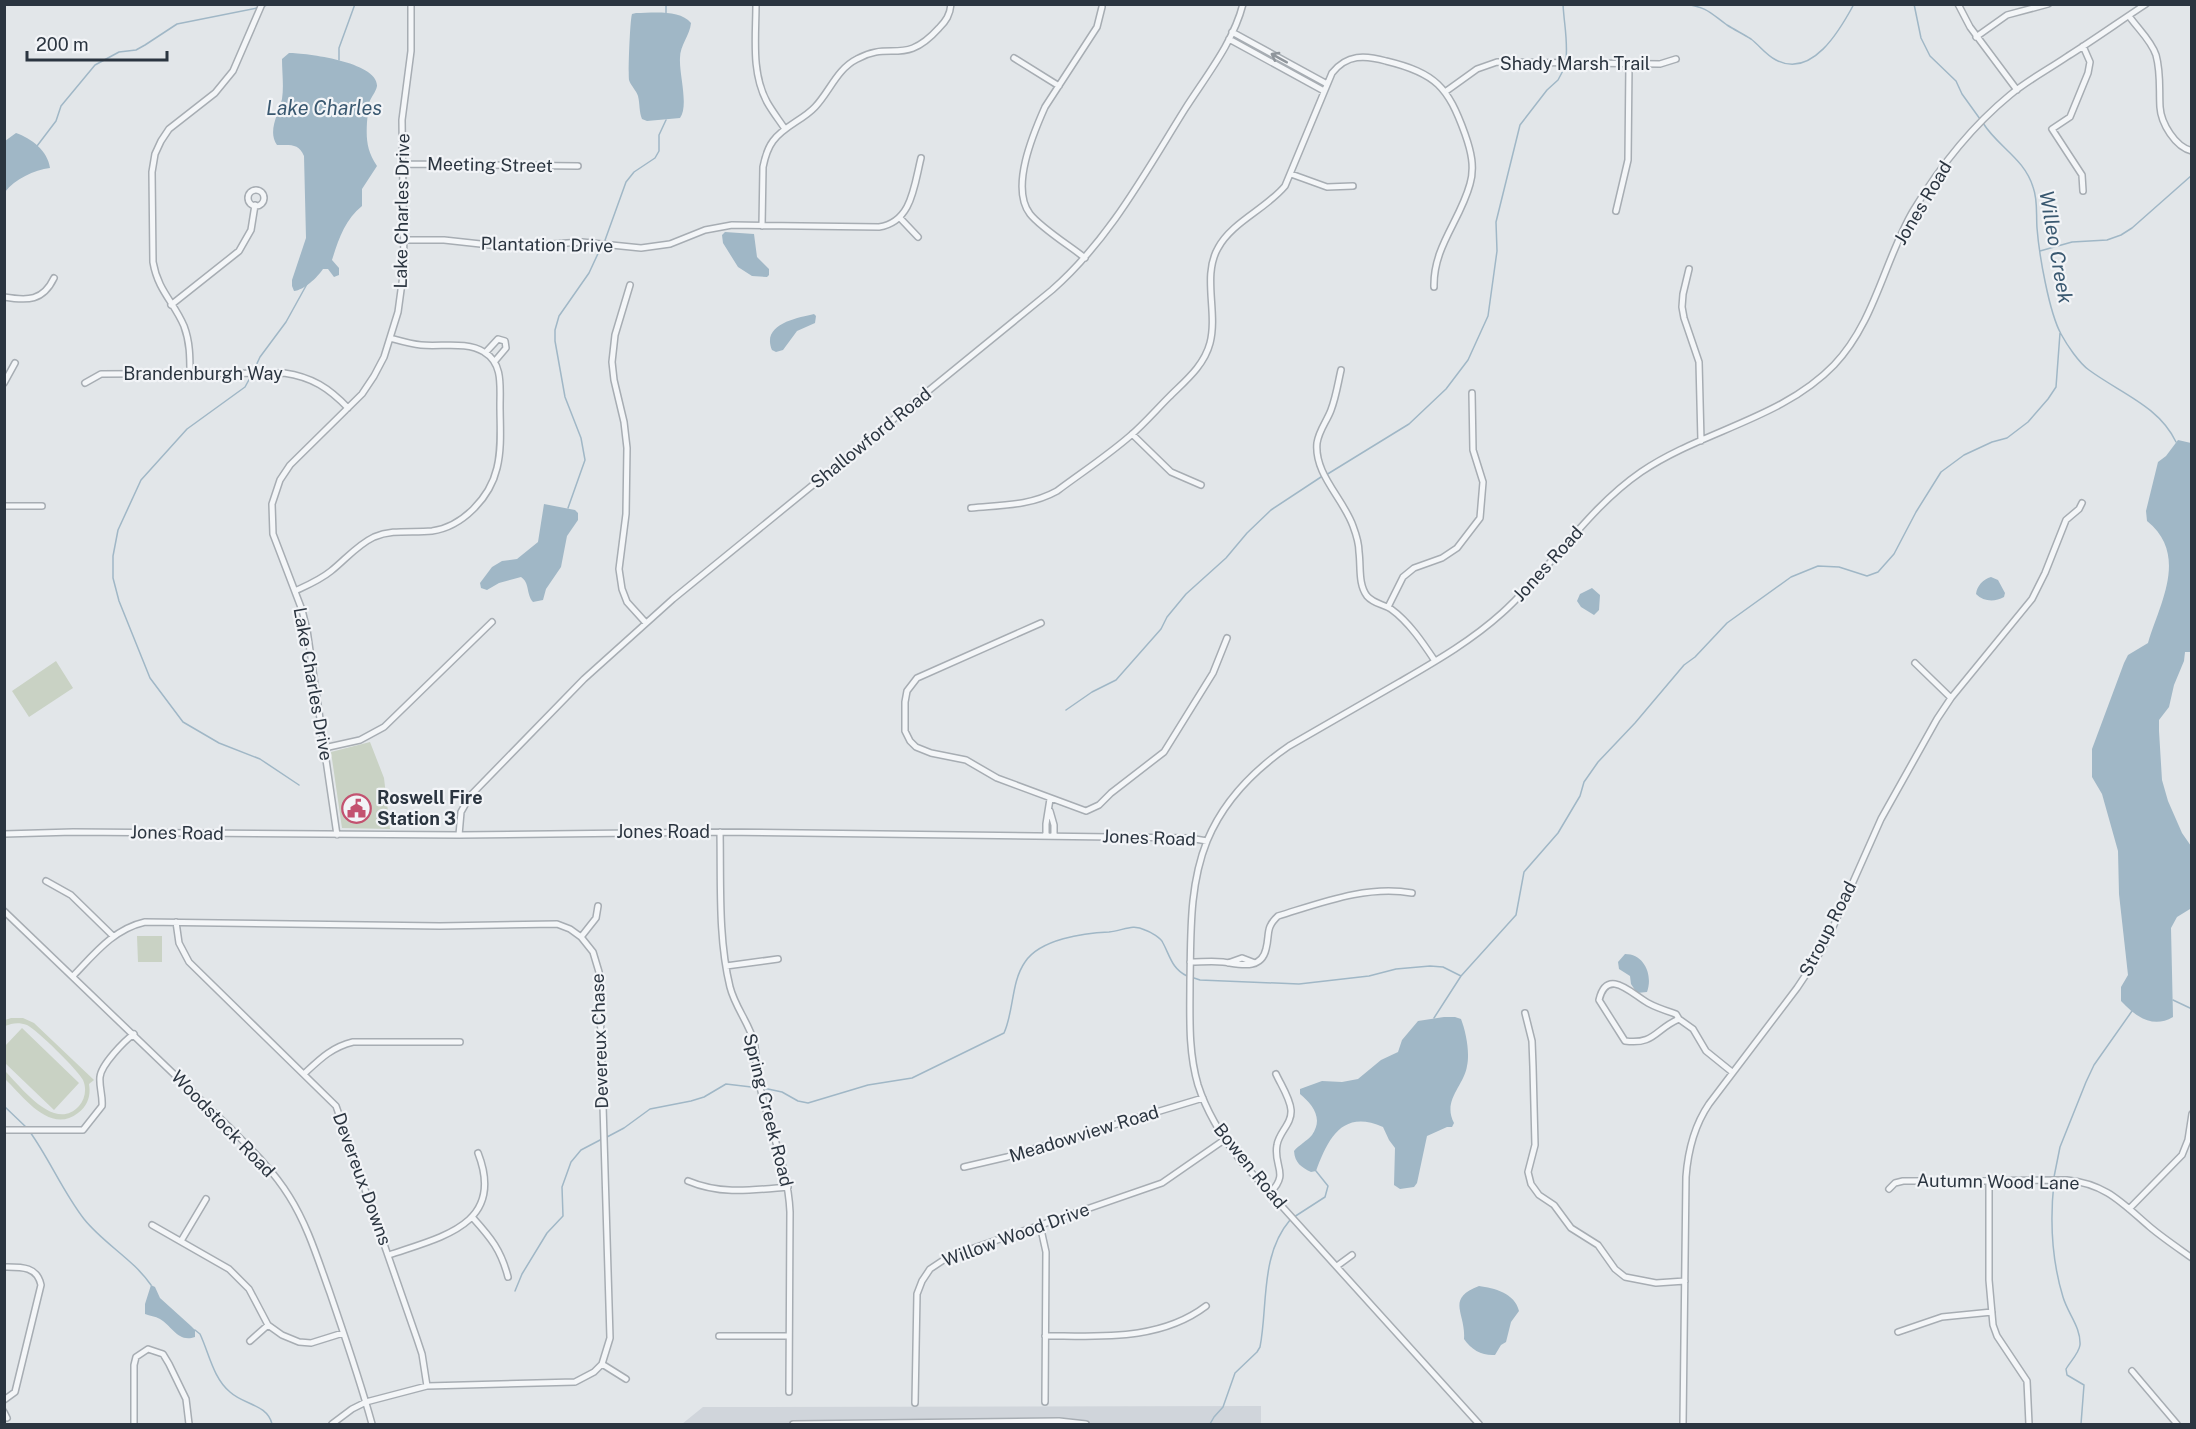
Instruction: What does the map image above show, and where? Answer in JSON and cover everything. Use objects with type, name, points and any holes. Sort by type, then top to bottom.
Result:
[{"type":"street","points":[[190,374],[187,336],[181,320],[158,284],[153,262],[152,172],[155,154],[160,141],[169,129],[214,93],[233,71],[262,4]]},
{"type":"street","name":"Lake Charles Drive","points":[[337,835],[307,630],[273,534],[271,515],[274,495],[290,465],[362,394],[374,376],[390,338],[402,290],[404,240],[402,120],[411,51],[411,4]]},
{"type":"street","points":[[756,4],[758,76],[767,102],[785,129]]},
{"type":"street","points":[[762,226],[765,157],[772,141],[814,108],[840,72],[855,59],[876,52],[907,51],[924,43],[947,18],[951,4]]},
{"type":"street","name":"Shallowford Road","points":[[459,835],[461,812],[470,796],[584,680],[646,623],[1052,290],[1085,258],[1115,220],[1229,39],[1243,4]]},
{"type":"street","points":[[1958,4],[1976,37],[2017,90]]},
{"type":"street","points":[[1976,37],[2007,15],[2048,4]]},
{"type":"street","name":"Jones Road","points":[[4,834],[84,832],[459,835],[720,832],[1208,840],[1232,798],[1248,779],[1289,746],[1435,662],[1478,633],[1514,602],[1592,516],[1625,484],[1651,466],[1795,396],[1817,380],[1837,362],[1865,322],[1896,244],[1914,210],[1946,163],[1970,134],[2017,90],[2146,4]]},
{"type":"street","points":[[1085,258],[1033,218],[1025,207],[1021,194],[1022,177],[1039,121],[1096,27],[1102,7]]},
{"type":"street","points":[[2129,16],[2147,39],[2155,54],[2160,76],[2160,106],[2163,119],[2177,142],[2183,148],[2192,151]]},
{"type":"street","points":[[1232,32],[1327,84]]},
{"type":"street","points":[[1229,39],[1324,91]]},
{"type":"street","points":[[2083,191],[2082,175],[2052,129],[2070,117],[2088,73],[2090,62],[2084,46]]},
{"type":"street","points":[[972,508],[1025,504],[1045,498],[1132,434],[1193,373],[1206,354],[1212,331],[1211,268],[1218,247],[1238,227],[1276,197],[1291,174],[1332,73],[1341,63],[1353,58],[1366,56],[1416,69],[1432,79],[1445,92],[1456,110],[1469,146],[1472,171],[1468,193],[1438,254],[1434,287]]},
{"type":"street","points":[[1014,58],[1059,86]]},
{"type":"street","name":"Shady Marsh Trail","points":[[1445,92],[1477,69],[1497,62],[1660,64],[1676,59]]},
{"type":"street","points":[[1616,211],[1628,160],[1629,64]]},
{"type":"street","points":[[919,235],[900,218],[909,204],[921,158]]},
{"type":"street","name":"Meeting Street","points":[[403,164],[578,166]]},
{"type":"street","points":[[1291,174],[1327,187],[1353,186]]},
{"type":"street","points":[[171,304],[239,252],[251,230],[255,205]]},
{"type":"street","name":"Plantation Drive","points":[[404,240],[444,240],[508,247],[582,242],[641,248],[670,244],[718,227],[879,227],[891,224],[900,218]]},
{"type":"street","points":[[1689,269],[1682,307],[1685,324],[1699,362],[1701,441]]},
{"type":"street","points":[[4,297],[20,300],[36,297],[48,290],[54,278]]},
{"type":"street","points":[[630,285],[615,335],[612,362],[627,448],[626,514],[619,575],[627,602],[646,623]]},
{"type":"street","points":[[295,591],[324,576],[374,537],[396,531],[430,531],[459,521],[473,509],[491,485],[499,458],[500,378],[495,361],[486,352],[473,347],[423,345],[390,338]]},
{"type":"street","points":[[486,352],[498,339],[505,341],[506,348],[495,361]]},
{"type":"street","points":[[4,384],[15,363]]},
{"type":"street","points":[[1341,369],[1331,412],[1320,431],[1317,457],[1352,524],[1359,549],[1362,588],[1369,599],[1388,608],[1407,625],[1435,662]]},
{"type":"street","name":"Brandenburgh Way","points":[[86,383],[101,375],[299,375],[324,386],[348,408]]},
{"type":"street","points":[[1388,608],[1403,577],[1414,568],[1442,558],[1457,548],[1480,518],[1483,482],[1473,450],[1472,393]]},
{"type":"street","points":[[1132,434],[1171,472],[1182,479],[1201,485]]},
{"type":"street","name":"Stroup Road","points":[[1683,1425],[1686,1177],[1689,1150],[1702,1115],[1817,958],[1881,819],[1937,719],[1951,698],[2032,599],[2066,520],[2079,509],[2082,502]]},
{"type":"street","points":[[4,506],[42,506]]},
{"type":"street","points":[[324,748],[360,740],[384,727],[492,622]]},
{"type":"street","points":[[1041,623],[917,678],[905,696],[904,725],[910,741],[924,751],[966,760],[997,778],[1034,790],[1079,810],[1091,810],[1159,758],[1213,673],[1227,638]]},
{"type":"street","points":[[1915,663],[1951,698]]},
{"type":"street","points":[[1050,799],[1054,836]]},
{"type":"street","points":[[1046,836],[1050,809]]},
{"type":"street","name":"Spring Creek Road","points":[[720,832],[726,966],[734,1000],[754,1041],[758,1079],[788,1187],[790,1212],[789,1392]]},
{"type":"street","name":"Bowen Road","points":[[1208,840],[1194,888],[1190,962],[1191,1046],[1195,1073],[1203,1098],[1224,1140],[1479,1425]]},
{"type":"street","points":[[46,881],[71,895],[113,936]]},
{"type":"street","points":[[1190,962],[1228,963],[1242,958],[1255,963],[1261,960],[1266,952],[1268,931],[1271,922],[1278,916],[1348,895],[1390,890],[1412,893]]},
{"type":"street","points":[[74,975],[113,936],[134,924],[145,922],[440,926],[557,924],[581,937],[596,918],[598,906]]},
{"type":"street","name":"Woodstock Road","points":[[4,911],[74,975],[262,1160],[277,1178],[309,1235],[344,1333],[372,1425]]},
{"type":"street","name":"Devereux Downs","points":[[176,922],[178,943],[189,962],[305,1073],[336,1106],[422,1354],[427,1386]]},
{"type":"street","name":"Devereux Chase","points":[[581,937],[592,952],[598,972],[610,1338],[602,1364]]},
{"type":"street","points":[[726,966],[778,958]]},
{"type":"street","points":[[1679,1019],[1667,1024],[1649,1040],[1625,1041],[1599,1000],[1607,986],[1616,984],[1625,986],[1649,1004],[1676,1014],[1693,1029],[1706,1051],[1732,1072]]},
{"type":"street","points":[[1664,1010],[1667,1024]]},
{"type":"street","points":[[1525,1013],[1532,1041],[1533,1067],[1534,1144],[1527,1173],[1531,1184],[1539,1195],[1554,1205],[1571,1228],[1598,1245],[1621,1274],[1656,1283],[1685,1281]]},
{"type":"street","points":[[4,1130],[83,1130],[102,1107],[100,1079],[102,1071],[114,1053],[134,1034]]},
{"type":"street","points":[[305,1073],[326,1053],[353,1042],[460,1042]]},
{"type":"street","points":[[1270,1193],[1280,1181],[1281,1172],[1276,1153],[1278,1141],[1291,1114],[1290,1105],[1276,1074]]},
{"type":"street","name":"Meadowview Road","points":[[964,1167],[1008,1157],[1203,1098]]},
{"type":"street","points":[[2129,1209],[2177,1162],[2186,1148],[2192,1114]]},
{"type":"street","name":"Willow Wood Drive","points":[[915,1403],[916,1301],[919,1287],[935,1264],[948,1257],[1162,1183],[1224,1140]]},
{"type":"street","points":[[389,1255],[448,1234],[473,1218],[482,1202],[484,1191],[484,1175],[478,1153]]},
{"type":"street","points":[[1989,1180],[1989,1280],[1992,1312],[1997,1336],[2026,1381],[2029,1425]]},
{"type":"street","points":[[688,1181],[728,1192],[788,1187]]},
{"type":"street","name":"Autumn Wood Lane","points":[[1889,1189],[1895,1183],[1903,1181],[2083,1181],[2108,1191],[2192,1258]]},
{"type":"street","points":[[181,1241],[206,1199]]},
{"type":"street","points":[[473,1218],[492,1238],[505,1264],[508,1277]]},
{"type":"street","points":[[152,1225],[229,1269],[243,1281],[268,1325],[282,1335],[299,1342],[311,1343],[344,1333]]},
{"type":"street","points":[[1040,1225],[1046,1252],[1045,1402]]},
{"type":"street","points":[[1337,1266],[1352,1255]]},
{"type":"street","points":[[4,1267],[24,1267],[32,1270],[39,1277],[41,1286],[15,1392],[4,1400]]},
{"type":"street","points":[[1045,1336],[1135,1335],[1195,1315],[1206,1306]]},
{"type":"street","points":[[1898,1332],[1942,1317],[1992,1312]]},
{"type":"street","points":[[250,1341],[268,1325]]},
{"type":"street","points":[[719,1336],[789,1336]]},
{"type":"street","points":[[134,1425],[134,1365],[136,1357],[148,1349],[163,1354],[169,1364],[186,1399],[189,1425]]},
{"type":"street","points":[[332,1425],[352,1409],[366,1402],[427,1386],[561,1384],[584,1378],[602,1364],[626,1379]]},
{"type":"street","points":[[2132,1371],[2177,1425]]},
{"type":"street","points":[[793,1425],[1059,1421],[1086,1425]]},
{"type":"shaded area","points":[[1261,1406],[1261,1424],[682,1424],[703,1407]]},
{"type":"green space","points":[[56,661],[73,688],[29,717],[12,691]]},
{"type":"green space","points":[[370,742],[384,778],[390,829],[342,828],[331,752]]},
{"type":"green space","points":[[137,936],[162,936],[162,962],[138,962]]},
{"type":"green space","points":[[23,1018],[34,1023],[94,1080],[89,1084],[90,1092],[86,1104],[78,1113],[68,1119],[47,1116],[38,1111],[5,1079],[5,1071],[39,1105],[60,1114],[70,1113],[79,1106],[85,1094],[83,1080],[66,1060],[27,1025],[16,1023],[5,1026],[5,1020]]},
{"type":"green space","points":[[22,1028],[79,1083],[54,1110],[5,1063],[5,1046]]},
{"type":"water","points":[[632,14],[673,14],[691,23],[680,53],[684,106],[680,118],[647,121],[642,119],[638,96],[629,80],[631,18]]},
{"type":"water","name":"Lake Charles","points":[[289,53],[325,57],[354,65],[374,78],[377,86],[368,105],[367,140],[377,166],[362,189],[362,206],[351,217],[337,245],[332,260],[339,268],[339,275],[334,277],[328,269],[323,269],[310,283],[294,291],[292,280],[306,238],[304,156],[297,147],[277,145],[273,134],[282,99],[282,59]]},
{"type":"water","points":[[16,133],[38,146],[46,156],[50,168],[25,176],[5,192],[5,141]]},
{"type":"water","points":[[725,232],[754,234],[757,257],[769,269],[767,277],[752,276],[738,267],[723,243],[722,235]]},
{"type":"water","points":[[814,314],[815,323],[797,331],[783,350],[776,352],[772,350],[770,341],[776,328],[790,320]]},
{"type":"water","points":[[2178,440],[2191,443],[2191,652],[2185,652],[2169,707],[2159,720],[2159,731],[2162,780],[2168,801],[2182,833],[2191,846],[2192,905],[2190,909],[2177,917],[2171,928],[2173,1017],[2159,1022],[2145,1020],[2121,1001],[2121,987],[2128,975],[2119,894],[2118,851],[2102,794],[2092,777],[2092,749],[2124,663],[2128,655],[2148,643],[2164,596],[2168,580],[2167,549],[2160,534],[2147,521],[2146,511],[2158,462],[2166,456]]},
{"type":"water","points":[[544,504],[575,510],[578,513],[578,520],[567,536],[561,567],[546,589],[543,600],[533,602],[526,582],[521,577],[499,583],[487,590],[481,588],[480,583],[492,567],[502,561],[517,559],[538,542]]},
{"type":"water","points":[[1991,577],[1998,580],[2005,593],[2004,597],[1990,600],[1982,599],[1976,594],[1981,583]]},
{"type":"water","points":[[1592,588],[1600,595],[1599,610],[1594,615],[1581,607],[1577,601],[1580,594]]},
{"type":"water","points":[[1625,954],[1638,958],[1646,967],[1649,979],[1647,992],[1637,993],[1631,984],[1630,976],[1619,969],[1618,962]]},
{"type":"water","points":[[1444,1017],[1461,1019],[1467,1042],[1467,1066],[1452,1100],[1451,1115],[1454,1123],[1452,1127],[1427,1136],[1417,1183],[1414,1187],[1400,1189],[1394,1185],[1395,1148],[1383,1127],[1369,1122],[1357,1122],[1339,1130],[1326,1148],[1316,1171],[1311,1172],[1299,1164],[1294,1151],[1312,1135],[1317,1123],[1315,1112],[1300,1094],[1300,1089],[1322,1081],[1342,1082],[1358,1079],[1381,1060],[1398,1052],[1402,1040],[1418,1021]]},
{"type":"water","points":[[151,1285],[155,1287],[160,1298],[195,1330],[195,1337],[184,1338],[160,1319],[145,1314],[145,1304]]},
{"type":"water","points":[[1479,1286],[1503,1292],[1513,1300],[1519,1311],[1511,1322],[1506,1342],[1501,1345],[1495,1355],[1478,1352],[1464,1339],[1460,1302],[1463,1296]]},
{"type":"waterway","points":[[264,6],[271,4]]},
{"type":"waterway","points":[[339,60],[339,48],[355,4]]},
{"type":"waterway","points":[[666,4],[666,14]]},
{"type":"waterway","points":[[1563,4],[1566,60]]},
{"type":"waterway","name":"Willeo Creek","points":[[1686,4],[1708,11],[1751,39],[1772,58],[1789,64],[1801,63],[1823,49],[1833,38],[1854,4]]},
{"type":"waterway","name":"Willeo Creek","points":[[1914,4],[1921,38],[1930,56],[1956,81],[1962,94],[1980,119]]},
{"type":"waterway","points":[[37,146],[56,121],[61,106],[95,65],[119,52],[136,50],[177,24],[257,8]]},
{"type":"waterway","points":[[1326,475],[1409,424],[1446,389],[1468,360],[1488,316],[1497,251],[1496,222],[1520,125],[1547,90],[1558,80],[1566,65]]},
{"type":"waterway","points":[[604,243],[626,182],[634,172],[655,158],[659,151],[659,135],[666,120]]},
{"type":"waterway","name":"Willeo Creek","points":[[1983,123],[2024,168],[2035,192],[2038,239],[2045,282],[2052,312],[2064,338],[2085,367],[2149,409],[2160,419],[2176,442]]},
{"type":"waterway","points":[[2040,251],[2072,242],[2107,240],[2121,235],[2192,175]]},
{"type":"waterway","points":[[568,508],[585,460],[581,438],[565,397],[555,330],[559,316],[589,273],[601,247]]},
{"type":"waterway","points":[[253,372],[260,357],[286,322],[307,284]]},
{"type":"waterway","points":[[1434,1018],[1461,976],[1516,915],[1524,872],[1558,833],[1580,796],[1584,782],[1598,762],[1635,723],[1684,665],[1695,657],[1727,623],[1791,577],[1818,566],[1839,567],[1867,576],[1878,572],[1894,554],[1941,472],[1964,455],[2007,438],[2028,422],[2048,399],[2056,387],[2060,333]]},
{"type":"waterway","points":[[251,376],[245,387],[187,429],[141,480],[118,530],[113,556],[113,578],[119,601],[150,678],[183,722],[219,743],[260,759],[299,785]]},
{"type":"waterway","points":[[1066,710],[1092,692],[1116,680],[1161,629],[1167,617],[1186,594],[1226,558],[1247,533],[1271,510],[1321,477]]},
{"type":"waterway","points":[[607,1137],[650,1109],[704,1097],[726,1084],[782,1092],[798,1101],[808,1103],[868,1085],[912,1078],[1004,1033],[1017,978],[1025,962],[1041,948],[1063,939],[1132,927],[1140,928],[1160,939],[1175,966],[1187,976]]},
{"type":"waterway","points":[[1191,977],[1200,980],[1299,984],[1430,966],[1443,967],[1461,976]]},
{"type":"waterway","name":"Willeo Creek","points":[[2173,1000],[2192,1009]]},
{"type":"waterway","points":[[2054,1177],[2060,1147],[2086,1082],[2094,1065],[2132,1011]]},
{"type":"waterway","points":[[4,1106],[27,1128]]},
{"type":"waterway","points":[[30,1132],[84,1219],[136,1267],[151,1285]]},
{"type":"waterway","points":[[515,1291],[522,1274],[547,1233],[563,1216],[562,1187],[571,1162],[581,1150],[602,1139]]},
{"type":"waterway","points":[[1294,1217],[1325,1197],[1328,1186],[1316,1171]]},
{"type":"waterway","points":[[2054,1182],[2052,1225],[2056,1269],[2063,1297],[2080,1338],[2078,1351],[2066,1369],[2067,1375],[2084,1385],[2081,1424]]},
{"type":"waterway","points":[[1210,1424],[1223,1407],[1235,1373],[1260,1347],[1269,1265],[1280,1234],[1290,1220]]},
{"type":"waterway","points":[[195,1330],[200,1334],[219,1380],[230,1392],[265,1412],[272,1424]]},
{"type":"place","name":"Roswell Fire Station 3","points":[[356,808]]}]
